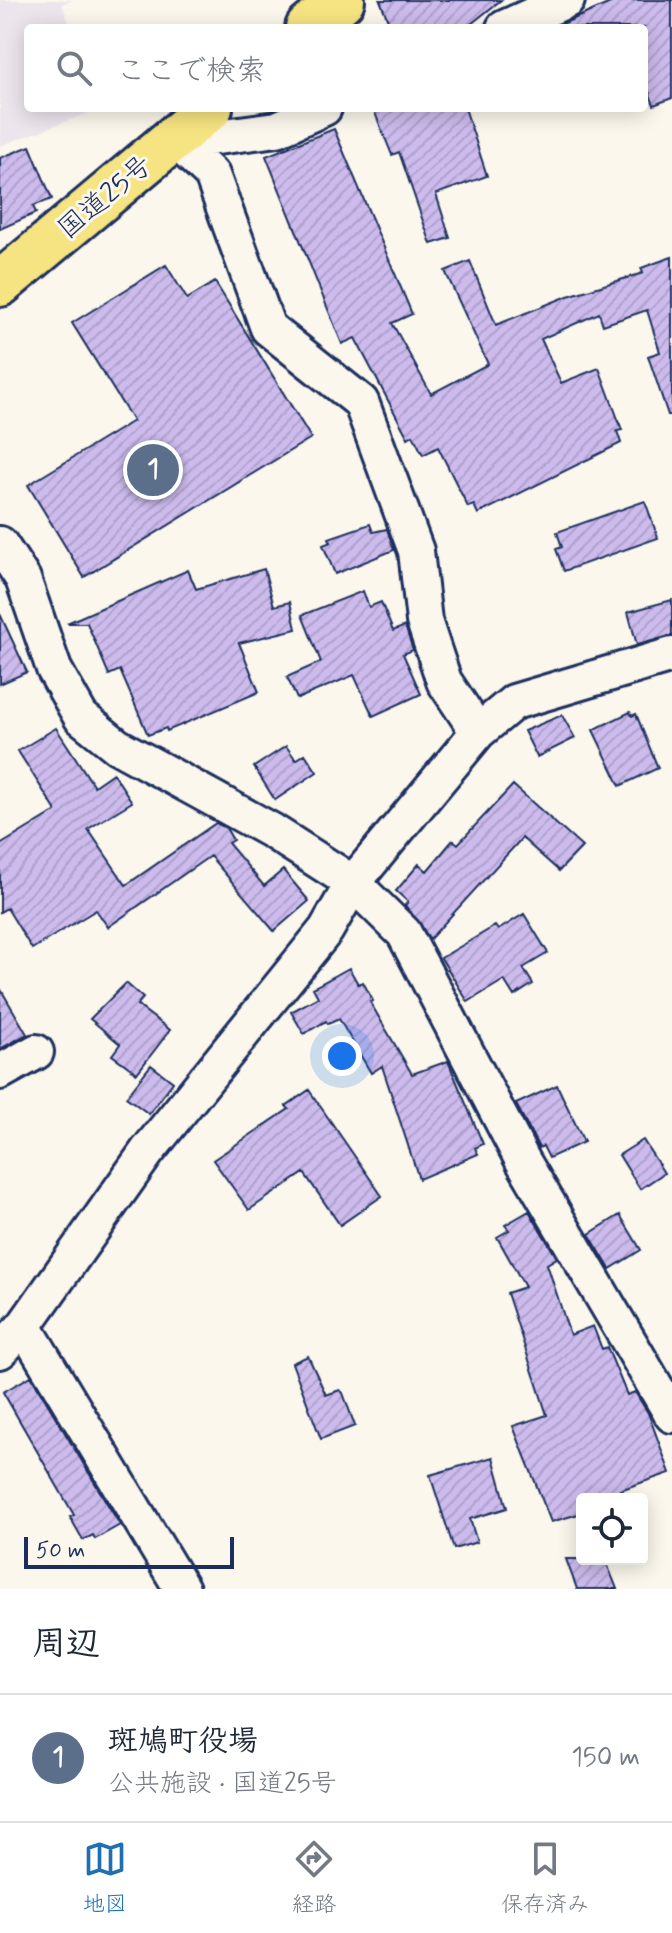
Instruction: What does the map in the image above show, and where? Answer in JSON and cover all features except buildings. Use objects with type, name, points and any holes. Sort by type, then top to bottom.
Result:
[{"type":"highway","points":[[313,24],[342,0]]},
{"type":"highway","name":"国道25号","points":[[8,272],[205,112]]},
{"type":"street","points":[[513,24],[567,0]]},
{"type":"street","points":[[173,138],[217,137],[277,129],[315,112]]},
{"type":"street","points":[[173,138],[212,175],[268,328],[361,402],[416,551],[424,621],[444,681],[478,732]]},
{"type":"street","points":[[0,544],[23,579],[54,669],[81,717],[117,746],[272,831],[353,883],[404,933],[523,1161],[672,1415]]},
{"type":"street","points":[[0,1351],[24,1326],[147,1152],[326,930],[353,883],[478,732],[514,702],[672,655]]},
{"type":"street","points":[[0,1072],[36,1052]]},
{"type":"street","points":[[24,1326],[182,1589]]},
{"type":"shaded area","points":[[0,0],[73,0],[62,4],[70,24],[24,24],[24,112],[91,112],[0,146]]},
{"type":"place","name":"斑鳩町役場","points":[[153,470]]}]
